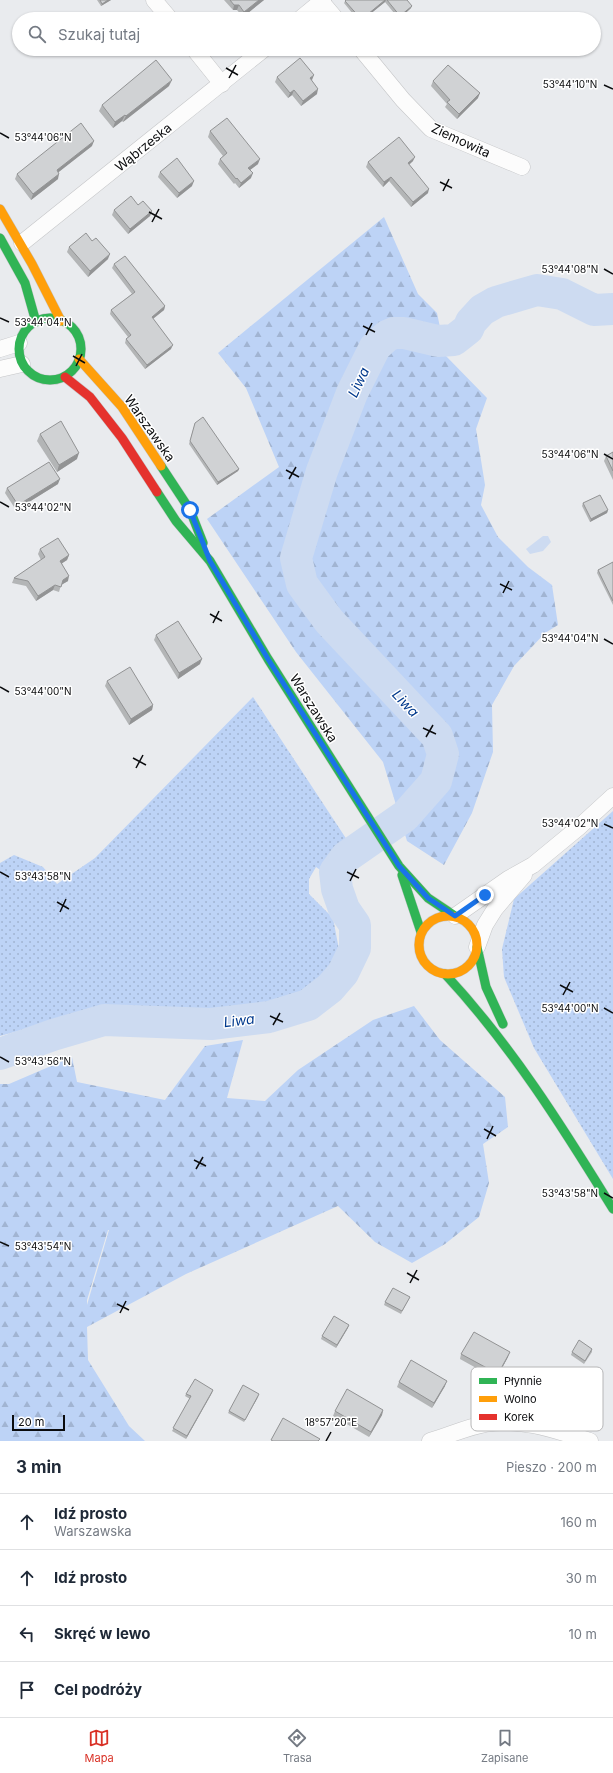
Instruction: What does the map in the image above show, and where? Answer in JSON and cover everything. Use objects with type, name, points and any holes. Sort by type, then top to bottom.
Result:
[{"type":"main road","points":[[0,210],[22,243],[44,284],[61,321]]},
{"type":"main road","points":[[0,238],[25,283],[36,322]]},
{"type":"main road","points":[[49,319],[61,321],[72,328],[78,337],[81,348],[79,359],[74,369],[65,377],[53,380],[41,380],[30,374],[22,364],[19,354],[19,343],[22,334],[36,322],[49,319]]},
{"type":"main road","name":"Warszawska","points":[[79,359],[122,407],[190,510],[210,561],[268,659],[399,866]]},
{"type":"main road","name":"Warszawska","points":[[65,377],[90,397],[102,412],[122,438],[176,521],[210,561]]},
{"type":"main road","points":[[399,866],[428,898],[455,916],[464,920],[472,928],[476,937],[479,971],[488,996],[528,1074],[613,1209]]},
{"type":"main road","points":[[399,866],[421,932]]},
{"type":"main road","points":[[455,916],[435,918],[427,924],[421,932],[419,942],[423,960],[430,968],[445,974],[474,1004],[528,1074]]},
{"type":"main road","points":[[445,974],[463,970],[472,960],[477,947]]},
{"type":"street","points":[[154,0],[164,12]]},
{"type":"street","points":[[308,12],[321,0],[330,12]]},
{"type":"street","points":[[200,56],[222,84]]},
{"type":"street","name":"Wąbrzeska","points":[[22,243],[256,56]]},
{"type":"street","name":"Ziemowita","points":[[366,56],[403,100],[431,129],[522,167]]},
{"type":"street","points":[[0,349],[19,343]]},
{"type":"street","points":[[0,369],[22,364]]},
{"type":"street","points":[[477,947],[485,925],[495,909],[533,865],[578,828],[613,796]]},
{"type":"street","points":[[455,916],[508,879],[533,865]]},
{"type":"street","points":[[430,1441],[471,1428]]},
{"type":"street","points":[[552,1431],[590,1441]]},
{"type":"green space","points":[[384,217],[418,294],[437,313],[446,356],[487,398],[476,429],[485,485],[481,505],[498,537],[528,567],[552,585],[558,625],[545,633],[514,666],[492,705],[493,752],[472,813],[444,865],[407,841],[383,762],[296,652],[207,519],[279,467],[246,388],[218,353]]},
{"type":"green space","points":[[253,697],[351,846],[330,865],[326,874],[316,867],[309,879],[309,894],[333,918],[340,955],[308,996],[252,1013],[139,1015],[107,1009],[66,1018],[0,1036],[0,863],[14,855],[43,867],[57,884],[95,858]]},
{"type":"green space","points":[[613,811],[613,1179],[534,1048],[504,977],[502,949],[514,899]]},
{"type":"green space","points":[[414,1006],[440,1040],[505,1097],[508,1127],[483,1144],[489,1183],[479,1217],[445,1244],[412,1263],[375,1242],[338,1206],[186,1274],[87,1327],[88,1360],[129,1426],[145,1441],[0,1441],[0,1084],[9,1084],[72,1057],[77,1082],[165,1100],[205,1046],[243,1040],[227,1098],[265,1101],[298,1070],[373,1020]],"holes":[[[109,1230],[87,1305],[87,1300]]]},
{"type":"shaded area","points":[[543,536],[548,536],[551,542],[543,551],[530,554],[526,549]]},
{"type":"building","points":[[100,0],[108,0],[102,4]]},
{"type":"building","points":[[230,0],[259,0],[244,12],[239,5],[234,5]]},
{"type":"building","points":[[385,0],[370,12],[355,12],[345,1]]},
{"type":"building","points":[[387,0],[407,0],[412,6],[405,12],[397,12]]},
{"type":"building","points":[[300,58],[314,75],[310,78],[318,89],[303,101],[294,90],[290,93],[277,77]]},
{"type":"building","points":[[156,60],[172,80],[126,116],[125,115],[115,122],[102,105]]},
{"type":"building","points":[[448,65],[480,93],[459,114],[447,102],[450,100],[433,81]]},
{"type":"building","points":[[227,118],[260,159],[248,168],[253,173],[241,183],[220,159],[227,153],[210,131]]},
{"type":"building","points":[[81,123],[94,141],[57,170],[59,174],[33,194],[17,174]]},
{"type":"building","points":[[399,137],[415,157],[408,163],[429,189],[413,202],[391,177],[384,182],[368,162]]},
{"type":"building","points":[[177,158],[194,181],[179,193],[160,172]]},
{"type":"building","points":[[131,196],[138,205],[143,201],[152,211],[130,229],[114,210]]},
{"type":"building","points":[[86,233],[92,241],[96,238],[110,254],[90,271],[69,247]]},
{"type":"building","points":[[125,256],[165,306],[152,317],[173,345],[147,365],[126,339],[131,335],[111,310],[135,292],[114,264]]},
{"type":"building","points":[[203,417],[239,469],[218,482],[190,441],[195,423]]},
{"type":"building","points":[[61,421],[79,453],[59,465],[40,434]]},
{"type":"building","points":[[613,452],[613,471],[606,456]]},
{"type":"building","points":[[49,462],[60,479],[18,505],[7,488]]},
{"type":"building","points":[[600,495],[608,510],[591,519],[583,503]]},
{"type":"building","points":[[58,538],[69,555],[60,561],[69,576],[63,580],[61,587],[55,585],[38,596],[28,581],[14,578],[45,557],[40,549]]},
{"type":"building","points":[[613,562],[613,601],[598,570]]},
{"type":"building","points":[[178,621],[202,659],[179,673],[156,635]]},
{"type":"building","points":[[130,667],[153,705],[131,719],[107,681]]},
{"type":"building","points":[[393,1288],[410,1297],[402,1311],[385,1302]]},
{"type":"building","points":[[334,1316],[349,1325],[337,1345],[322,1336]]},
{"type":"building","points":[[474,1332],[510,1352],[502,1367],[485,1367],[461,1354]]},
{"type":"building","points":[[579,1340],[592,1349],[585,1361],[572,1352]]},
{"type":"building","points":[[411,1360],[447,1381],[434,1403],[399,1382]]},
{"type":"building","points":[[195,1379],[213,1390],[187,1436],[173,1428],[191,1396],[186,1394]]},
{"type":"building","points":[[243,1385],[259,1394],[245,1420],[229,1411]]},
{"type":"building","points":[[347,1389],[383,1410],[371,1432],[335,1411]]},
{"type":"building","points":[[283,1418],[320,1439],[318,1441],[271,1440]]},
{"type":"waterway","name":"Liwa","points":[[0,1054],[53,1035],[104,1020],[211,1024],[269,1017],[308,1005],[330,988],[343,973],[355,948],[355,925],[344,909],[337,889],[335,872],[346,857],[405,816],[436,781],[443,754],[437,736],[329,621],[302,584],[296,558],[322,471],[352,393],[375,347],[387,336],[394,333],[404,333],[438,341],[454,340],[468,329],[471,322],[482,310],[496,302],[537,290],[562,294],[594,310],[613,309]]},
{"type":"traffic: fast","points":[[0,238],[25,283],[36,322]]},
{"type":"traffic: fast","points":[[50,318],[67,323],[72,327],[76,332],[81,349],[76,366],[72,371],[67,375],[50,380],[33,375],[28,371],[24,366],[19,349],[24,332],[28,327],[33,323],[50,318]]},
{"type":"traffic: fast","points":[[161,466],[190,510],[203,543]]},
{"type":"traffic: fast","points":[[157,492],[176,521],[210,561],[268,659],[399,866],[428,898],[455,916]]},
{"type":"traffic: fast","points":[[402,875],[421,932]]},
{"type":"traffic: fast","points":[[477,947],[486,987],[503,1024]]},
{"type":"traffic: fast","points":[[445,974],[492,1029],[535,1087],[575,1147],[613,1209]]},
{"type":"traffic: slow","points":[[0,209],[32,264],[61,321]]},
{"type":"traffic: slow","points":[[79,359],[122,407],[161,466]]},
{"type":"traffic: slow","points":[[448,916],[459,918],[472,929],[475,934],[477,945],[475,956],[464,969],[459,972],[448,974],[437,972],[424,961],[421,956],[419,945],[421,934],[432,921],[437,918],[448,916]]},
{"type":"traffic: jam","points":[[65,377],[90,397],[122,438],[157,492]]},
{"type":"route","points":[[190,510],[210,561],[268,659],[399,866],[428,898],[455,916],[485,895]]}]
